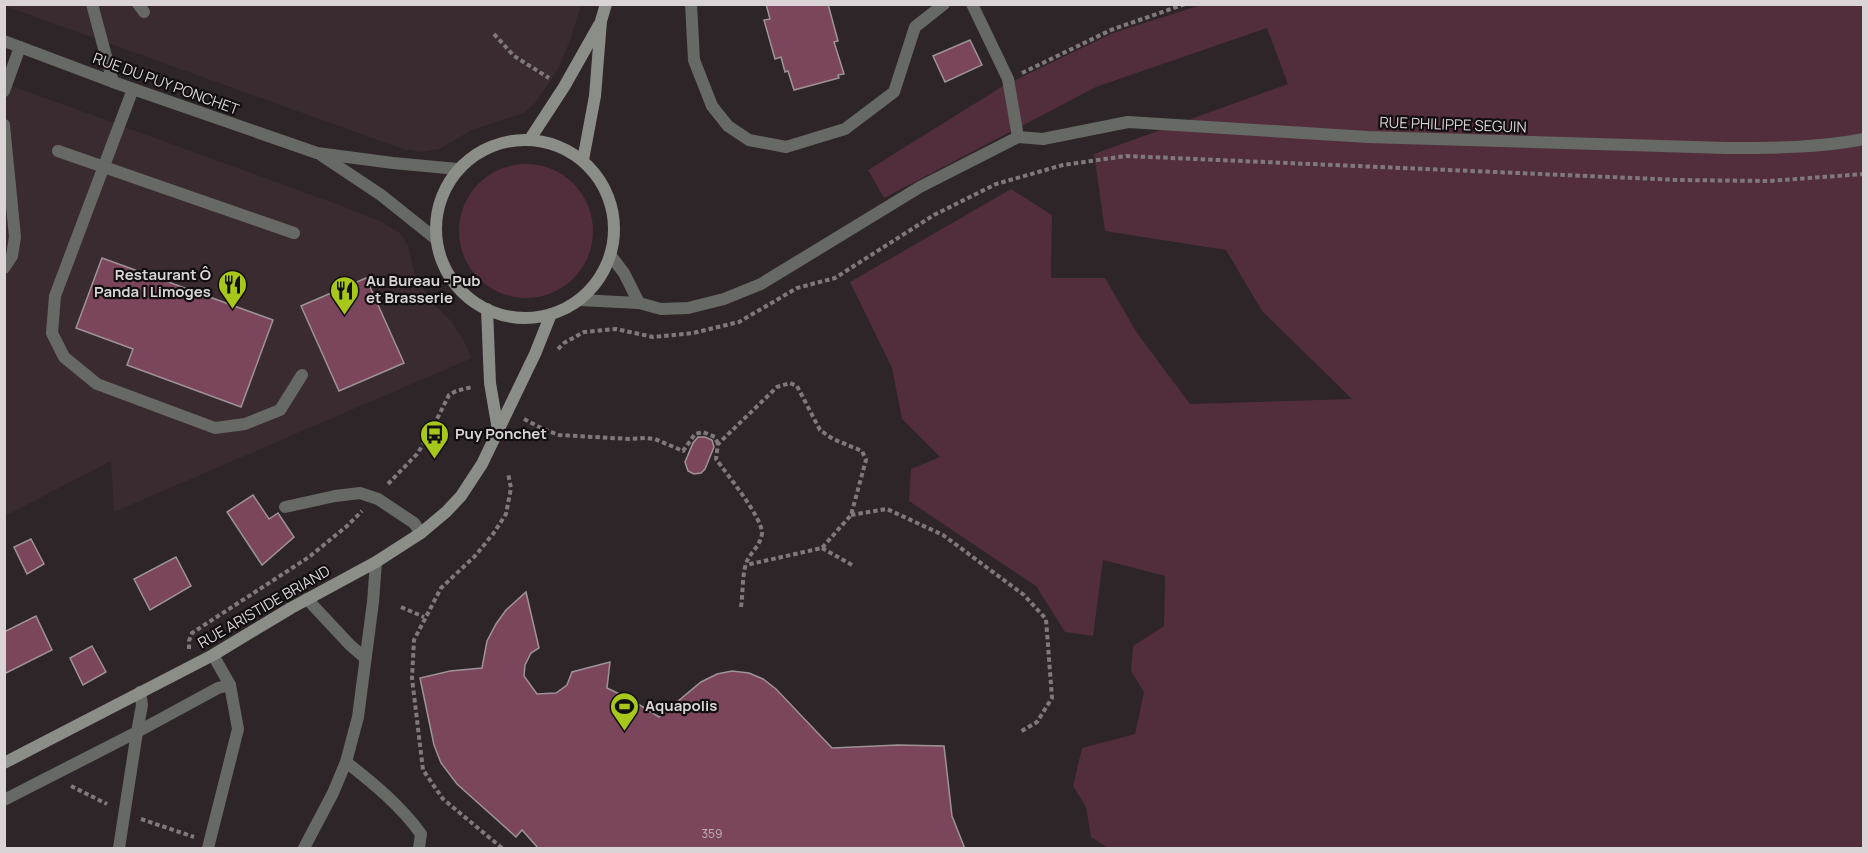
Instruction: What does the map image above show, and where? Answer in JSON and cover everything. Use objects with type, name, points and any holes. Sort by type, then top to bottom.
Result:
[{"type":"street","points":[[93,4],[112,82]]},
{"type":"street","points":[[583,160],[595,96],[601,21],[606,4]]},
{"type":"street","points":[[691,4],[694,60],[712,106],[728,126],[749,140],[786,147],[845,129],[894,92],[915,27],[944,4]]},
{"type":"street","points":[[579,300],[639,303],[661,309],[688,308],[724,299],[761,284],[920,187],[1018,137],[1008,79],[972,4]]},
{"type":"street","points":[[530,139],[564,87],[601,21]]},
{"type":"street","name":"RUE DU PUY PONCHET","points":[[4,41],[112,82],[317,153],[393,164],[458,169]]},
{"type":"street","points":[[4,91],[20,47]]},
{"type":"street","points":[[133,89],[55,296],[52,333],[64,357],[97,384],[215,428],[245,424],[280,410],[302,375]]},
{"type":"street","name":"RUE PHILIPPE SEGUIN","points":[[1018,137],[1043,139],[1128,122],[1368,137],[1726,148],[1783,148],[1863,139]]},
{"type":"street","points":[[4,125],[15,237],[12,256],[4,268]]},
{"type":"street","points":[[530,139],[558,145],[583,160],[600,180],[611,204],[615,229],[611,256],[598,281],[566,309],[535,318],[502,315],[487,309],[462,292],[445,268],[436,239],[436,214],[444,190],[458,169],[478,152],[503,142],[530,139]]},
{"type":"street","points":[[58,151],[294,233]]},
{"type":"street","name":"RUE DU PUY PONCHET","points":[[317,153],[381,195],[436,239]]},
{"type":"street","points":[[611,256],[624,273],[639,303]]},
{"type":"street","points":[[487,309],[490,383],[498,431]]},
{"type":"street","name":"RUE ARISTIDE BRIAND","points":[[4,763],[213,655],[307,598],[376,562],[421,533],[461,496],[482,464],[535,354],[551,314]]},
{"type":"street","points":[[285,507],[360,493],[375,497],[414,523],[421,533]]},
{"type":"street","points":[[304,849],[333,794],[346,762],[358,717],[376,562]]},
{"type":"street","points":[[307,598],[365,658]]},
{"type":"street","points":[[208,849],[238,729],[230,685],[213,655]]},
{"type":"street","points":[[4,800],[138,732],[218,688],[230,685]]},
{"type":"street","points":[[119,849],[142,705],[140,692]]},
{"type":"street","points":[[346,762],[376,786],[414,824],[421,834],[419,849]]},
{"type":"path","points":[[1008,79],[1111,30],[1185,4]]},
{"type":"path","points":[[494,34],[514,56],[555,82]]},
{"type":"path","points":[[535,354],[547,362],[564,343],[584,332],[615,329],[653,337],[693,333],[739,322],[797,288],[835,278],[934,215],[996,184],[1074,163],[1126,156],[1769,181],[1863,174]]},
{"type":"path","points":[[190,667],[189,641],[192,633],[309,557],[347,526],[417,454],[449,395],[456,391],[490,383]]},
{"type":"path","points":[[718,444],[777,387],[790,383],[797,386],[820,430],[833,439],[862,451],[865,455],[866,460],[852,515],[822,548],[746,565]]},
{"type":"path","points":[[523,419],[559,435],[655,439],[683,451],[695,434],[704,432],[715,437],[718,444],[716,459],[755,515],[761,528],[762,535],[746,565],[741,607]]},
{"type":"path","points":[[501,848],[443,799],[423,770],[412,678],[414,640],[424,617],[441,588],[475,556],[506,514],[511,488],[508,473]]},
{"type":"path","points":[[852,515],[887,509],[943,535],[1024,595],[1046,619],[1052,698],[1037,722],[1020,732]]},
{"type":"path","points":[[822,548],[852,565]]},
{"type":"path","points":[[401,607],[424,617]]},
{"type":"path","points":[[492,849],[501,848]]},
{"type":"shaded area","points":[[5,4],[581,5],[558,69],[536,102],[524,113],[472,130],[439,149],[420,152],[403,149],[5,6]]},
{"type":"shaded area","points":[[1201,5],[1863,5],[1863,848],[1108,848],[1091,837],[1086,807],[1073,786],[1082,748],[1135,734],[1144,692],[1131,671],[1133,646],[1164,626],[1165,576],[1103,560],[1093,636],[1065,632],[1036,586],[909,501],[911,469],[940,457],[902,419],[892,368],[850,282],[1011,189],[1052,215],[1051,278],[1105,278],[1137,333],[1190,404],[1352,399],[1262,311],[1226,250],[1105,231],[1094,154],[1288,84],[1267,28],[1096,87],[884,198],[868,170],[1003,86],[1113,33]]},
{"type":"shaded area","points":[[4,83],[382,222],[400,233],[408,246],[414,272],[430,300],[450,320],[472,358],[114,512],[111,461],[5,516]]},
{"type":"shaded area","points":[[526,164],[552,169],[573,184],[588,205],[593,231],[588,257],[573,278],[552,293],[526,298],[500,293],[479,278],[464,257],[459,231],[464,205],[479,184],[500,169]]},
{"type":"building","points":[[766,4],[828,4],[838,41],[834,42],[844,74],[838,75],[839,78],[794,90],[781,57],[775,59],[764,20],[770,19]]},
{"type":"building","points":[[970,40],[982,65],[945,82],[933,56]]},
{"type":"building","points":[[102,258],[273,320],[241,407],[127,365],[133,349],[76,328]]},
{"type":"building","points":[[366,278],[404,363],[339,391],[301,306]]},
{"type":"building","points":[[698,437],[712,440],[714,447],[705,469],[701,473],[694,474],[688,471],[685,462]]},
{"type":"building","points":[[253,495],[269,519],[278,513],[294,537],[262,565],[227,512]]},
{"type":"building","points":[[31,539],[44,564],[27,574],[14,547]]},
{"type":"building","points":[[176,557],[191,586],[150,610],[134,579]]},
{"type":"building","name":"Aquapolis","points":[[526,592],[539,648],[531,653],[525,665],[524,676],[537,694],[556,693],[567,685],[572,672],[610,662],[607,688],[659,717],[701,682],[717,674],[732,671],[749,673],[763,679],[776,689],[832,748],[898,745],[944,746],[952,816],[965,849],[539,849],[522,830],[516,837],[457,784],[441,763],[434,745],[420,678],[450,671],[482,668],[487,641],[496,624],[506,610]]},
{"type":"building","points":[[36,616],[52,650],[4,674],[4,632]]},
{"type":"building","points":[[92,646],[106,672],[83,685],[70,658]]},
{"type":"place","name":"Restaurant Ô Panda | Limoges","points":[[232,310]]},
{"type":"place","name":"Au Bureau - Pub et Brasserie","points":[[345,316]]},
{"type":"place","name":"Puy Ponchet","points":[[434,460]]},
{"type":"place","name":"Aquapolis","points":[[624,732]]}]
